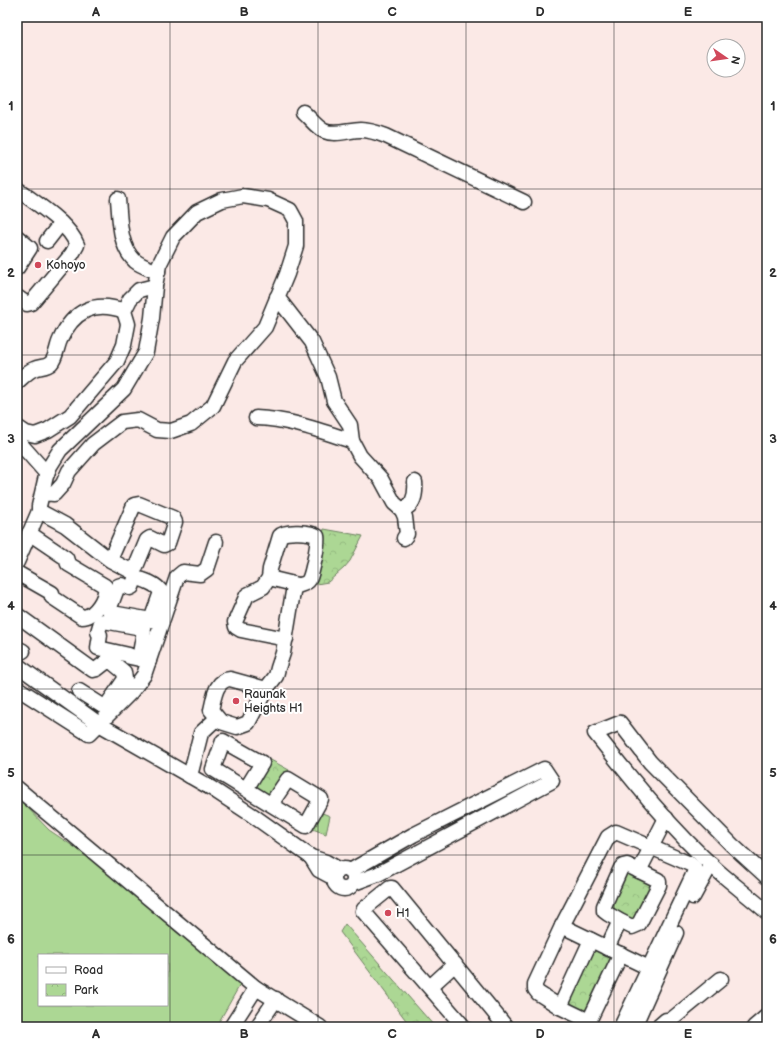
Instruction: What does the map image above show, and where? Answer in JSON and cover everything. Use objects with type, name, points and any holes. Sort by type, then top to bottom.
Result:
[{"type":"street","points":[[303,112],[318,127],[325,131],[335,133],[361,130],[380,134],[524,202]]},
{"type":"street","points":[[17,189],[61,223],[75,239],[77,245],[72,254],[31,303],[27,304],[17,297]]},
{"type":"street","points":[[33,536],[66,558],[68,564],[105,586],[106,591],[95,612],[86,617],[82,617],[52,597],[52,593],[18,570],[33,536],[39,506],[42,493],[47,474],[60,450],[124,389],[146,352],[159,265],[173,237],[197,212],[222,200],[243,196],[268,200],[290,210],[296,221],[296,246],[287,274],[265,327],[235,361],[213,406],[191,424],[171,431],[156,430],[138,420],[122,422],[93,444],[69,471],[63,484],[54,494],[42,493]]},
{"type":"street","points":[[118,199],[122,239],[130,254],[156,279]]},
{"type":"street","points":[[47,241],[61,223]]},
{"type":"street","points":[[17,237],[30,248],[17,268]]},
{"type":"street","points":[[17,427],[26,433],[35,435],[48,430],[70,416],[117,361],[124,346],[128,324],[124,311],[130,298],[156,279]]},
{"type":"street","points":[[277,297],[312,342],[328,377],[334,401],[350,425],[352,441],[360,456],[381,478],[394,503],[402,510],[405,517],[407,534],[404,538]]},
{"type":"street","points":[[17,382],[33,369],[44,367],[52,362],[60,340],[68,325],[87,309],[98,306],[112,307],[124,311]]},
{"type":"street","points":[[256,418],[266,418],[307,426],[352,441]]},
{"type":"street","points":[[17,440],[47,474]]},
{"type":"street","points":[[402,510],[407,508],[412,502],[416,493],[415,482]]},
{"type":"street","points":[[39,511],[65,525],[110,560],[131,571],[135,569],[146,540],[150,538],[164,545],[168,543],[175,522],[173,518],[140,504],[134,505],[110,560]]},
{"type":"street","points":[[269,578],[298,585],[305,584],[310,579],[318,542],[317,536],[312,533],[284,532],[280,536],[270,569],[269,578],[264,587],[247,595],[235,622],[236,628],[241,630],[286,639]]},
{"type":"street","points":[[17,688],[89,734],[131,692],[144,675],[144,660],[156,621],[177,577],[183,572],[200,574],[207,569],[216,542]]},
{"type":"street","points":[[266,689],[230,679],[224,680],[218,686],[211,710],[219,720],[237,727],[248,724],[266,689],[276,676],[286,639],[293,592],[295,587],[298,585]]},
{"type":"street","points":[[18,618],[93,670],[97,670],[106,662],[112,662],[124,672],[125,679],[107,705],[101,705],[79,691]]},
{"type":"street","points":[[17,665],[99,724],[200,782],[252,815],[311,857],[326,862],[344,876],[378,874],[552,781],[544,769],[413,835],[344,876]]},
{"type":"street","points":[[200,782],[219,720]]},
{"type":"street","points":[[767,877],[732,845],[650,762],[620,723],[595,733],[670,822],[711,864],[767,912]]},
{"type":"street","points":[[246,789],[262,763],[223,741],[214,769],[266,802],[252,815]]},
{"type":"street","points":[[200,782],[219,772]]},
{"type":"street","points":[[17,788],[256,988],[320,1027]]},
{"type":"street","points":[[643,873],[670,822]]},
{"type":"street","points":[[621,954],[595,1024],[560,1006],[538,993],[535,989],[562,926],[608,837],[616,832],[690,864],[694,867],[695,871],[621,1027]]},
{"type":"street","points":[[641,1027],[637,1024],[637,1020],[677,930],[711,864]]},
{"type":"street","points":[[627,865],[643,873],[658,880],[659,882],[639,924],[632,927],[608,914],[604,911],[604,906],[624,866],[627,865]]},
{"type":"street","points":[[464,1027],[363,911],[392,888],[506,1027]]},
{"type":"street","points":[[607,948],[620,921]]},
{"type":"street","points":[[562,926],[649,968]]},
{"type":"street","points":[[560,1006],[591,940]]},
{"type":"street","points":[[430,987],[455,964]]},
{"type":"street","points":[[658,1027],[666,1020],[671,1020],[721,979]]},
{"type":"street","points":[[231,1027],[256,988]]},
{"type":"street","points":[[257,1027],[276,999]]},
{"type":"street","points":[[754,1027],[767,1016]]},
{"type":"green space","points":[[324,529],[363,536],[350,561],[344,568],[328,582],[311,585]]},
{"type":"green space","points":[[269,759],[289,770],[269,799],[253,790]]},
{"type":"green space","points":[[17,798],[49,830],[101,865],[174,930],[241,983],[216,1027],[17,1027]]},
{"type":"green space","points":[[317,811],[330,816],[326,834],[310,828]]},
{"type":"green space","points":[[628,870],[655,883],[635,925],[607,911]]},
{"type":"green space","points":[[345,924],[435,1027],[411,1027],[340,932]]},
{"type":"green space","points":[[593,946],[616,958],[588,1015],[567,1004]]},
{"type":"place","name":"Kohoyo","points":[[38,265]]},
{"type":"place","name":"Raunak Heights H1","points":[[236,701]]},
{"type":"place","name":"H1","points":[[388,913]]}]
